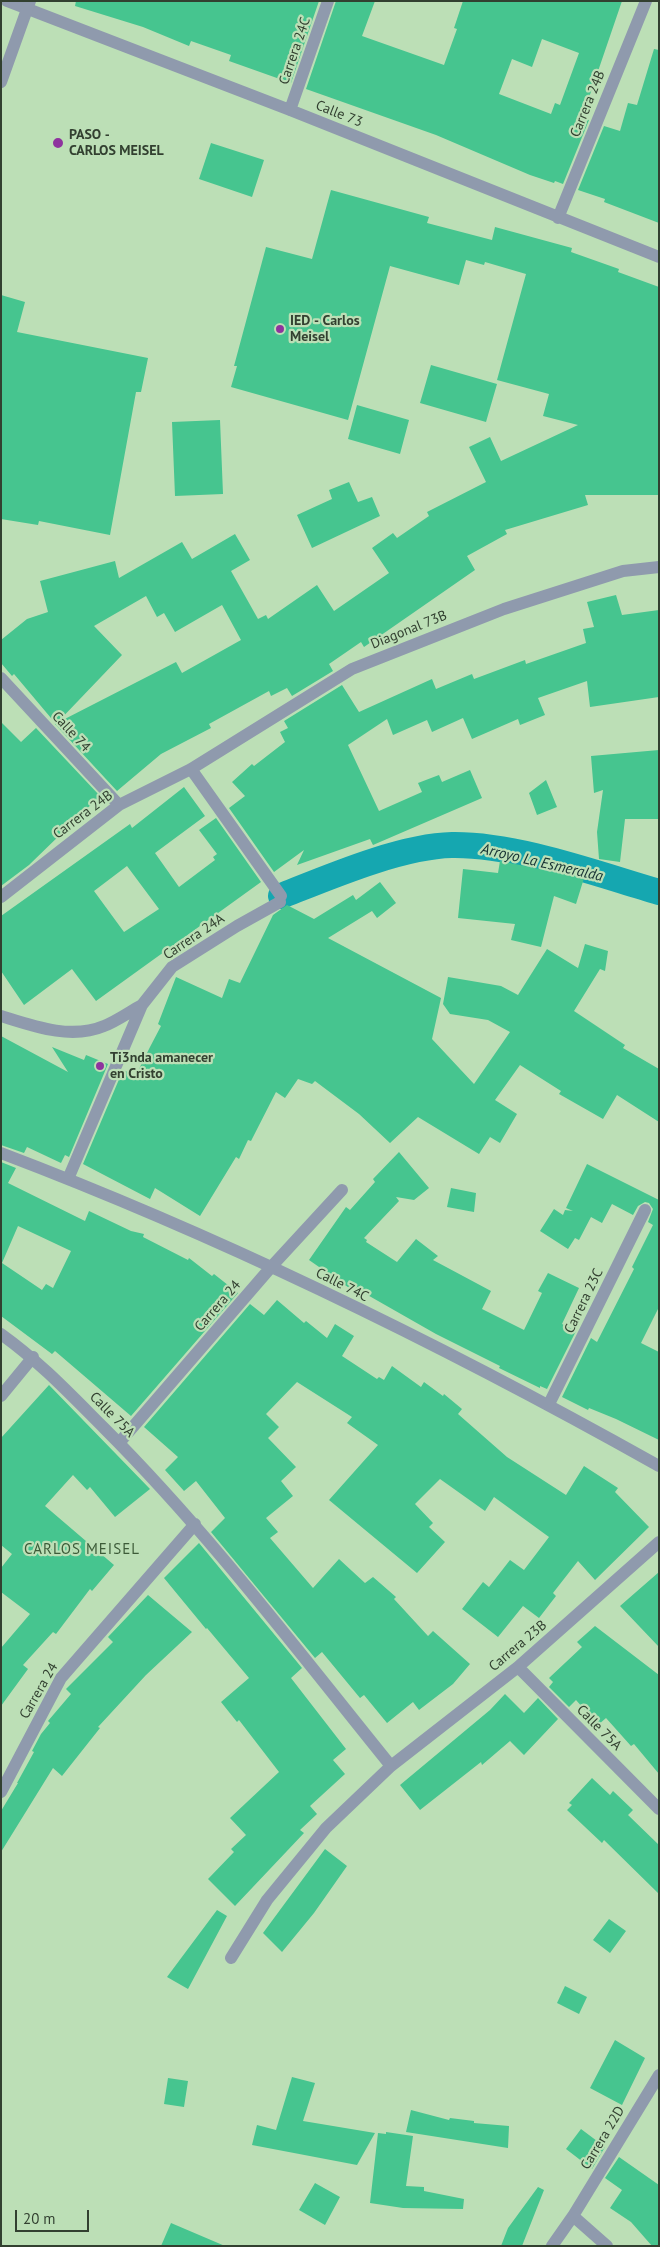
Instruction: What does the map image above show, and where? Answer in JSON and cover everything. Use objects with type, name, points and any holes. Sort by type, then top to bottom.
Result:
[{"type":"street","name":"Calle 73","points":[[7,1],[28,5],[659,257]]},
{"type":"street","name":"Carrera 24C","points":[[290,110],[328,1]]},
{"type":"street","name":"Carrera 24B","points":[[558,218],[646,1]]},
{"type":"street","points":[[1,82],[28,5]]},
{"type":"street","name":"Diagonal 73B","points":[[191,769],[352,669],[504,609],[623,571],[659,567]]},
{"type":"street","name":"Calle 74","points":[[1,678],[119,805]]},
{"type":"street","name":"Carrera 24B","points":[[1,897],[119,805],[191,769]]},
{"type":"street","name":"Carrera 24A","points":[[68,1178],[142,1005],[172,967],[281,899],[191,769]]},
{"type":"street","points":[[1,1016],[42,1028],[74,1032],[103,1026],[142,1005]]},
{"type":"street","name":"Calle 74C","points":[[1,1153],[68,1178],[272,1266],[549,1404],[659,1466]]},
{"type":"street","name":"Carrera 24","points":[[119,1443],[272,1266],[342,1190]]},
{"type":"street","name":"Carrera 23C","points":[[549,1404],[645,1210]]},
{"type":"street","name":"Calle 75A","points":[[1,1334],[33,1357],[119,1443],[195,1524]]},
{"type":"street","points":[[1,1396],[33,1357]]},
{"type":"street","points":[[195,1524],[391,1766]]},
{"type":"street","name":"Carrera 24","points":[[1,1792],[61,1678],[195,1524]]},
{"type":"street","name":"Carrera 23B","points":[[231,1958],[267,1900],[292,1867],[326,1828],[391,1766],[518,1667],[659,1542]]},
{"type":"street","name":"Calle 75A","points":[[518,1667],[659,1809]]},
{"type":"street","name":"Carrera 22D","points":[[552,2246],[573,2216],[659,2075]]},
{"type":"street","points":[[573,2216],[607,2246]]},
{"type":"building","points":[[76,1],[319,1],[291,83],[229,61],[231,55],[191,41],[189,46],[143,27],[75,6]]},
{"type":"building","points":[[336,1],[375,1],[362,36],[444,65],[457,29],[454,28],[463,1],[622,1],[582,118],[589,120],[563,184],[530,175],[436,135],[306,89]],"holes":[[[542,39],[579,53],[560,105],[555,103],[551,114],[499,94],[512,59],[532,67]]]},
{"type":"building","points":[[654,49],[659,50],[659,223],[604,202],[605,199],[578,190],[604,126],[620,131],[628,103],[637,105]]},
{"type":"building","points":[[211,143],[264,160],[252,197],[199,179]]},
{"type":"building","points":[[331,190],[429,217],[427,223],[492,240],[495,227],[572,248],[571,252],[619,269],[618,272],[659,287],[659,495],[585,495],[588,505],[505,530],[507,534],[467,556],[475,570],[364,647],[361,642],[329,664],[333,671],[292,696],[287,688],[271,696],[269,691],[209,724],[211,728],[161,754],[117,791],[56,724],[14,674],[12,676],[1,663],[1,640],[27,619],[48,612],[40,581],[115,561],[119,578],[182,542],[192,559],[235,534],[250,560],[231,571],[258,619],[266,615],[268,619],[317,585],[334,611],[389,573],[372,548],[393,533],[397,538],[429,516],[427,512],[486,482],[469,447],[490,437],[501,461],[578,425],[543,416],[549,394],[497,380],[526,274],[485,262],[484,265],[466,260],[459,285],[390,266],[348,420],[231,387],[237,366],[234,366],[266,247],[312,259]],"holes":[[[146,596],[157,617],[164,613],[175,632],[222,605],[241,640],[182,673],[176,662],[57,723],[122,655],[94,626]]]},
{"type":"building","points":[[1,295],[25,302],[17,332],[148,358],[141,392],[136,392],[110,535],[39,521],[38,525],[1,519]]},
{"type":"building","points":[[431,365],[497,384],[486,422],[420,403]]},
{"type":"building","points":[[357,405],[409,420],[400,454],[348,439]]},
{"type":"building","points":[[220,420],[223,494],[175,496],[172,422]]},
{"type":"building","points":[[349,482],[358,502],[372,497],[380,516],[312,548],[297,515],[332,499],[329,490]]},
{"type":"building","points":[[616,595],[622,615],[659,610],[659,697],[590,707],[587,681],[538,698],[545,715],[520,725],[518,719],[472,739],[463,718],[432,732],[427,720],[393,735],[387,719],[348,745],[379,811],[422,792],[418,783],[439,775],[442,782],[470,770],[482,798],[373,845],[370,839],[297,865],[304,850],[274,872],[229,808],[245,796],[232,782],[252,764],[254,766],[285,742],[280,732],[288,728],[284,721],[342,685],[359,712],[432,679],[436,689],[472,674],[474,679],[525,660],[526,664],[586,643],[583,629],[594,627],[587,602]]},
{"type":"building","points":[[1,722],[21,742],[36,728],[100,796],[29,865],[1,886]]},
{"type":"building","points":[[659,750],[659,819],[625,819],[620,862],[599,859],[597,832],[603,790],[594,793],[591,756]]},
{"type":"building","points":[[546,780],[557,807],[537,815],[529,793]]},
{"type":"building","points":[[184,787],[205,816],[155,853],[179,887],[215,860],[213,857],[217,854],[199,830],[216,818],[261,882],[96,1001],[72,969],[24,1005],[1,971],[1,916],[130,824],[132,828]],"holes":[[[127,866],[159,909],[124,932],[94,891]]]},
{"type":"building","points":[[500,861],[584,878],[576,904],[554,896],[541,947],[511,940],[515,924],[458,918],[463,869],[498,873]]},
{"type":"building","points":[[380,882],[396,903],[377,918],[372,911],[328,938],[441,998],[432,1039],[474,1084],[510,1032],[488,1020],[450,1014],[443,1004],[448,977],[501,986],[518,995],[547,949],[578,968],[585,944],[608,951],[605,971],[600,969],[574,1011],[625,1045],[623,1048],[659,1069],[659,1122],[617,1095],[603,1119],[559,1094],[561,1091],[520,1065],[495,1100],[517,1114],[500,1143],[490,1137],[479,1154],[418,1117],[390,1143],[359,1114],[315,1081],[312,1084],[298,1079],[285,1098],[276,1092],[251,1141],[248,1140],[239,1159],[236,1157],[200,1216],[155,1188],[150,1199],[83,1164],[123,1070],[136,1075],[161,1026],[158,1024],[176,977],[222,998],[229,979],[240,983],[273,915],[287,905],[314,919],[353,895],[356,900]]},
{"type":"building","points":[[1,1036],[68,1072],[52,1047],[84,1060],[86,1055],[108,1064],[69,1157],[65,1155],[61,1163],[27,1147],[24,1153],[1,1145]]},
{"type":"building","points":[[399,1152],[429,1188],[414,1200],[396,1197],[399,1201],[364,1238],[367,1240],[366,1242],[397,1262],[416,1239],[438,1256],[433,1260],[491,1291],[482,1309],[524,1330],[542,1293],[538,1291],[548,1273],[579,1288],[562,1324],[576,1331],[547,1389],[540,1386],[540,1388],[499,1368],[500,1366],[436,1334],[357,1289],[355,1292],[309,1260],[346,1207],[350,1210],[375,1182],[373,1179]]},
{"type":"building","points":[[1,1162],[16,1168],[8,1183],[85,1221],[89,1211],[131,1231],[144,1234],[143,1237],[188,1260],[189,1258],[212,1276],[214,1274],[238,1293],[131,1416],[55,1351],[52,1354],[1,1316]],"holes":[[[18,1226],[71,1251],[53,1288],[46,1284],[42,1290],[2,1263]]]},
{"type":"building","points":[[587,1164],[659,1200],[659,1307],[641,1343],[659,1352],[659,1440],[616,1419],[589,1408],[588,1410],[562,1397],[591,1338],[597,1342],[634,1269],[632,1267],[653,1225],[648,1222],[653,1209],[649,1203],[645,1202],[638,1206],[633,1215],[612,1204],[602,1223],[591,1217],[579,1240],[575,1238],[568,1249],[540,1231],[554,1209],[563,1215],[565,1210],[573,1211],[566,1208]]},
{"type":"building","points":[[451,1188],[476,1193],[474,1212],[447,1207]]},
{"type":"building","points":[[277,1300],[304,1323],[306,1321],[327,1338],[335,1324],[354,1336],[342,1356],[377,1379],[379,1377],[384,1380],[392,1366],[421,1387],[424,1382],[443,1396],[444,1394],[462,1409],[458,1414],[507,1457],[566,1495],[584,1466],[618,1488],[615,1492],[649,1527],[595,1580],[578,1561],[553,1593],[556,1596],[539,1618],[523,1606],[498,1637],[462,1609],[483,1582],[489,1587],[510,1560],[524,1570],[549,1537],[494,1497],[485,1511],[440,1479],[415,1504],[433,1523],[429,1527],[445,1542],[417,1573],[329,1500],[378,1445],[347,1423],[352,1417],[297,1382],[266,1414],[279,1427],[268,1438],[296,1467],[281,1481],[293,1496],[266,1518],[278,1532],[270,1538],[313,1588],[339,1559],[365,1583],[373,1577],[396,1597],[394,1599],[428,1636],[433,1631],[470,1664],[453,1684],[419,1710],[413,1702],[387,1723],[364,1695],[360,1698],[322,1652],[315,1658],[211,1532],[225,1518],[196,1481],[184,1491],[165,1470],[178,1457],[144,1427],[250,1304],[264,1315]]},
{"type":"building","points":[[49,1385],[150,1489],[115,1517],[90,1487],[87,1490],[73,1475],[45,1506],[114,1565],[92,1591],[90,1589],[56,1634],[53,1632],[23,1665],[28,1669],[1,1706],[1,1648],[30,1614],[1,1592],[1,1568],[12,1554],[1,1545],[1,1438]]},
{"type":"building","points":[[199,1543],[302,1668],[291,1678],[346,1749],[333,1760],[345,1774],[310,1806],[317,1814],[300,1830],[304,1833],[235,1906],[208,1879],[234,1852],[231,1849],[246,1835],[230,1818],[279,1772],[239,1720],[237,1722],[221,1702],[249,1678],[164,1578]]},
{"type":"building","points":[[659,1572],[659,1647],[620,1606]]},
{"type":"building","points":[[148,1595],[192,1632],[146,1675],[98,1727],[100,1728],[62,1776],[53,1768],[1,1852],[1,1811],[18,1783],[41,1734],[50,1723],[48,1721],[71,1694],[66,1689],[113,1642],[108,1637]]},
{"type":"building","points":[[595,1626],[659,1675],[659,1774],[634,1744],[631,1746],[606,1718],[598,1725],[576,1700],[569,1707],[549,1687],[553,1682],[549,1678],[582,1647],[577,1642]]},
{"type":"building","points":[[505,1694],[524,1713],[538,1698],[558,1719],[524,1755],[510,1741],[482,1765],[481,1762],[420,1810],[400,1785],[490,1710]]},
{"type":"building","points":[[592,1778],[610,1795],[613,1791],[633,1810],[628,1815],[659,1845],[659,1894],[604,1840],[602,1843],[567,1810],[572,1805],[569,1803]]},
{"type":"building","points":[[325,1849],[347,1866],[314,1913],[282,1952],[263,1933]]},
{"type":"building","points":[[217,1910],[227,1916],[188,1989],[167,1977]]},
{"type":"building","points":[[609,1919],[626,1931],[610,1953],[593,1940]]},
{"type":"building","points":[[565,1986],[587,1997],[579,2014],[557,2003]]},
{"type":"building","points":[[615,2040],[645,2058],[622,2105],[590,2088]]},
{"type":"building","points":[[292,2077],[315,2083],[303,2121],[375,2133],[357,2165],[252,2145],[257,2125],[276,2130]]},
{"type":"building","points":[[168,2078],[188,2081],[184,2107],[164,2104]]},
{"type":"building","points":[[411,2110],[449,2120],[450,2118],[474,2121],[474,2123],[509,2126],[508,2148],[406,2132]]},
{"type":"building","points":[[581,2129],[605,2147],[592,2169],[566,2149]]},
{"type":"building","points":[[386,2132],[413,2136],[406,2186],[424,2187],[424,2191],[464,2199],[463,2209],[403,2208],[370,2203],[378,2133],[386,2134]]},
{"type":"building","points":[[619,2157],[659,2185],[659,2246],[652,2246],[631,2222],[610,2208],[622,2190],[605,2178]]},
{"type":"building","points":[[315,2183],[340,2197],[325,2225],[299,2210]]},
{"type":"building","points":[[538,2187],[544,2190],[522,2246],[501,2246],[508,2228]]},
{"type":"building","points":[[171,2223],[225,2246],[161,2246]]},
{"type":"waterway","name":"Arroyo La Esmeralda","points":[[281,896],[388,857],[432,847],[452,845],[503,849],[556,861],[659,892]]},
{"type":"place","name":"PASO - CARLOS MEISEL","points":[[58,143]]},
{"type":"place","name":"IED - Carlos Meisel","points":[[280,329]]},
{"type":"place","name":"Ti3nda amanecer en Cristo","points":[[100,1066]]},
{"type":"district","name":"CARLOS MEISEL","points":[[82,1550]]}]
